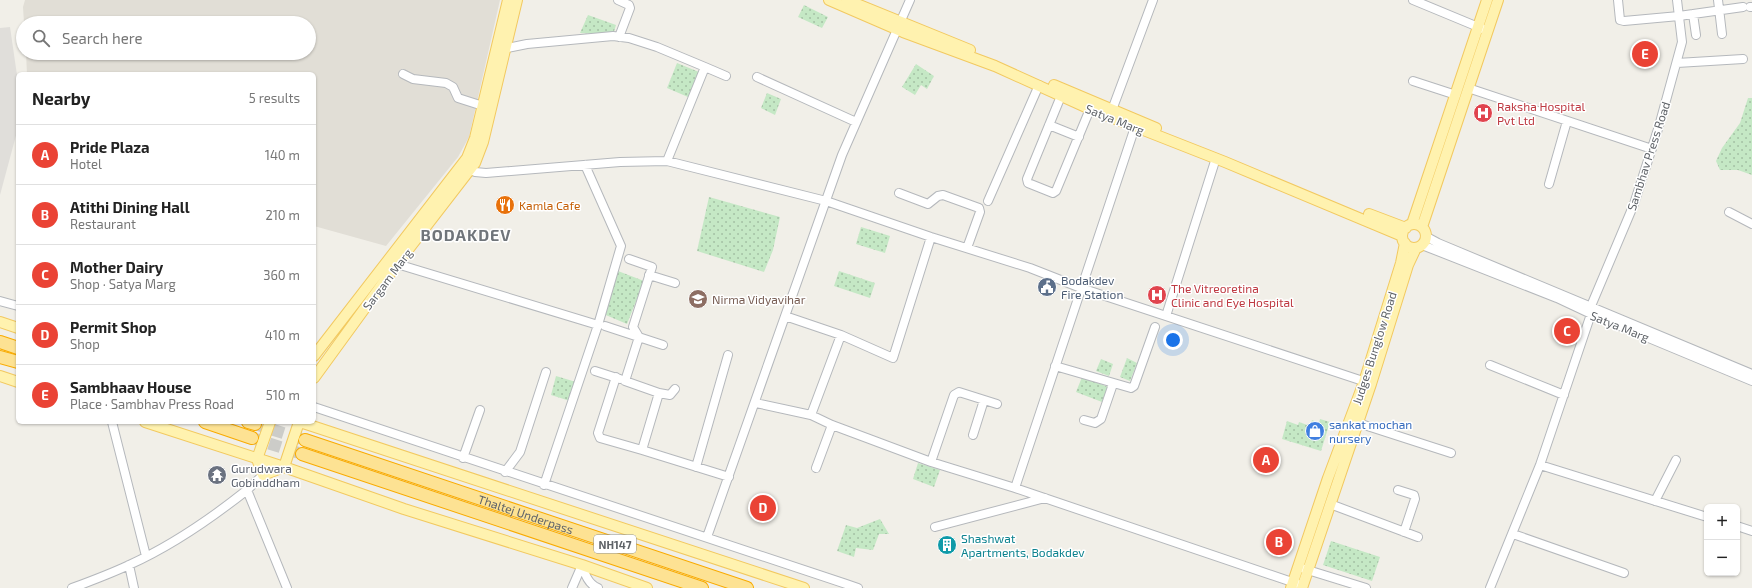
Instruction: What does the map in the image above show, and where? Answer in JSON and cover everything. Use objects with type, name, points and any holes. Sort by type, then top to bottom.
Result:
[{"type":"highway","points":[[0,342],[16,347]]},
{"type":"highway","points":[[0,357],[16,361]]},
{"type":"highway","points":[[211,424],[252,438]]},
{"type":"highway","name":"Thaltej Underpass","points":[[305,440],[747,588]]},
{"type":"highway","name":"Thaltej Underpass","points":[[302,454],[702,588]]},
{"type":"main road","name":"Sargam Marg","points":[[465,168],[467,158],[475,138],[508,0]]},
{"type":"main road","name":"Sargam Marg","points":[[316,354],[394,260],[465,168],[475,163],[483,142],[507,48],[517,0]]},
{"type":"main road","name":"Satya Marg","points":[[829,0],[898,25],[1112,110],[1137,124],[1216,158],[1286,184]]},
{"type":"main road","name":"Satya Marg","points":[[847,0],[898,25],[1039,85],[1090,110],[1137,124],[1414,236]]},
{"type":"main road","name":"Judges Bunglow Road","points":[[1414,236],[1468,88],[1483,29],[1487,0]]},
{"type":"main road","name":"Judges Bunglow Road","points":[[1303,569],[1328,478],[1368,383],[1408,265],[1414,236],[1456,95],[1483,29],[1498,0]]},
{"type":"main road","name":"Sargam Marg","points":[[316,375],[394,260]]},
{"type":"main road","points":[[0,322],[16,327]]},
{"type":"main road","points":[[0,376],[16,381]]},
{"type":"main road","name":"Judges Bunglow Road","points":[[1297,586],[1330,504],[1358,423],[1368,383]]},
{"type":"main road","points":[[151,424],[582,565],[647,588]]},
{"type":"main road","points":[[269,424],[258,459],[263,475],[284,467]]},
{"type":"main road","points":[[284,467],[298,424]]},
{"type":"main road","points":[[305,424],[804,588]]},
{"type":"street","points":[[618,0],[629,4],[630,8],[619,37]]},
{"type":"street","points":[[707,537],[756,403],[826,201],[856,122],[910,0]]},
{"type":"street","points":[[1112,110],[1153,0]]},
{"type":"street","points":[[1413,0],[1483,29]]},
{"type":"street","points":[[1618,0],[1620,20],[1679,16],[1748,7]]},
{"type":"street","name":"Sambhav Press Road","points":[[1490,588],[1540,465],[1591,310],[1634,204],[1652,149],[1682,42],[1677,0]]},
{"type":"street","points":[[1718,0],[1722,34]]},
{"type":"street","points":[[1693,14],[1696,35]]},
{"type":"street","points":[[507,48],[527,44],[619,37],[629,38],[657,47],[726,76]]},
{"type":"street","points":[[1676,63],[1743,59]]},
{"type":"street","points":[[667,161],[705,67]]},
{"type":"street","points":[[403,74],[413,78],[446,83],[453,87],[458,98],[483,106]]},
{"type":"street","points":[[757,77],[856,122]]},
{"type":"street","points":[[1413,81],[1456,95]]},
{"type":"street","points":[[988,201],[1039,85]]},
{"type":"street","points":[[1468,88],[1652,149]]},
{"type":"street","points":[[1061,96],[1027,179],[1028,183],[1053,193],[1056,191],[1090,110]]},
{"type":"street","points":[[1549,184],[1567,121]]},
{"type":"street","points":[[1015,488],[1137,124]]},
{"type":"street","points":[[1049,125],[1079,137]]},
{"type":"street","points":[[1166,316],[1216,158]]},
{"type":"street","points":[[465,168],[486,172],[620,162],[667,161],[826,201],[931,237],[1030,268],[1081,288],[1368,383]]},
{"type":"street","points":[[544,485],[602,326],[621,246],[585,165]]},
{"type":"street","points":[[899,193],[928,204],[938,196],[942,195],[979,208],[980,212],[967,248]]},
{"type":"street","points":[[1729,212],[1752,224]]},
{"type":"street","name":"Satya Marg","points":[[1414,236],[1438,243],[1752,380]]},
{"type":"street","points":[[785,316],[841,335],[894,358],[931,237]]},
{"type":"street","points":[[625,380],[639,337],[633,327],[652,266],[629,258]]},
{"type":"street","points":[[394,260],[663,345]]},
{"type":"street","points":[[649,275],[675,283]]},
{"type":"street","points":[[0,301],[16,305]]},
{"type":"street","name":"Satya Marg","points":[[1591,310],[1752,374]]},
{"type":"street","points":[[1055,366],[1128,388],[1134,386],[1155,327]]},
{"type":"street","points":[[811,415],[841,335]]},
{"type":"street","points":[[696,467],[728,355]]},
{"type":"street","points":[[1490,365],[1564,395]]},
{"type":"street","points":[[595,370],[659,393],[670,395],[675,389]]},
{"type":"street","points":[[505,472],[520,452],[546,372]]},
{"type":"street","points":[[616,378],[598,433],[600,438],[729,477]]},
{"type":"street","points":[[1084,420],[1095,423],[1101,419],[1113,384]]},
{"type":"street","points":[[931,462],[954,395],[959,392],[997,404]]},
{"type":"street","points":[[642,450],[659,393]]},
{"type":"street","points":[[973,435],[984,400]]},
{"type":"street","points":[[756,403],[811,415],[832,425],[931,462],[1045,498],[1297,586]]},
{"type":"street","points":[[316,408],[544,485],[707,537],[858,588]]},
{"type":"street","points":[[463,458],[480,410]]},
{"type":"street","points":[[1358,423],[1451,453]]},
{"type":"street","points":[[113,424],[146,556]]},
{"type":"street","points":[[816,468],[832,425]]},
{"type":"street","points":[[1655,501],[1676,460]]},
{"type":"street","points":[[1540,465],[1704,516]]},
{"type":"street","points":[[74,588],[129,565],[146,556],[224,509],[248,490],[263,475]]},
{"type":"street","points":[[248,490],[262,530],[287,588]]},
{"type":"street","points":[[1398,490],[1414,495],[1415,499],[1404,532]]},
{"type":"street","points":[[936,527],[1045,498]]},
{"type":"street","points":[[1330,504],[1418,537]]},
{"type":"street","points":[[1740,527],[1752,531]]},
{"type":"street","points":[[1513,534],[1624,573]]},
{"type":"street","points":[[129,565],[134,588]]},
{"type":"street","points":[[572,588],[582,565]]},
{"type":"street","points":[[582,565],[586,578],[594,587],[598,588]]},
{"type":"street","points":[[1303,569],[1366,588]]},
{"type":"shaded area","points":[[25,0],[500,0],[469,137],[458,157],[386,246],[316,227],[316,72],[27,72],[26,60],[316,60],[316,16],[24,16],[23,7]]},
{"type":"shaded area","points":[[10,27],[17,72],[16,135],[0,195],[0,28]]},
{"type":"green space","points":[[804,5],[828,17],[822,28],[798,17]]},
{"type":"green space","points":[[588,15],[616,25],[613,35],[580,33]]},
{"type":"green space","points":[[677,63],[699,72],[688,97],[667,88]]},
{"type":"green space","points":[[916,64],[934,76],[927,89],[921,85],[915,95],[902,87]]},
{"type":"green space","points":[[767,93],[781,99],[775,115],[761,108]]},
{"type":"green space","points":[[1748,98],[1752,98],[1752,175],[1738,170],[1720,170],[1716,161],[1722,148],[1740,123]]},
{"type":"green space","points":[[709,197],[780,217],[773,250],[764,272],[697,251]]},
{"type":"green space","points":[[861,227],[890,236],[885,253],[856,244]]},
{"type":"green space","points":[[618,271],[644,281],[627,324],[601,313]]},
{"type":"green space","points":[[839,271],[875,283],[870,298],[834,286]]},
{"type":"green space","points":[[1127,358],[1137,363],[1130,381],[1120,377]]},
{"type":"green space","points":[[1101,359],[1113,364],[1109,376],[1096,371]]},
{"type":"green space","points":[[556,376],[576,382],[570,401],[551,395]]},
{"type":"green space","points":[[1082,377],[1108,387],[1102,402],[1076,392]]},
{"type":"green space","points":[[1320,419],[1330,422],[1321,451],[1282,439],[1287,421],[1298,425],[1299,422],[1310,426],[1312,420],[1319,423]]},
{"type":"green space","points":[[918,463],[940,470],[934,487],[913,479]]},
{"type":"green space","points":[[880,519],[889,534],[879,534],[873,550],[856,548],[854,557],[837,551],[846,525],[857,528]]},
{"type":"green space","points":[[1331,541],[1380,557],[1372,581],[1323,565]]},
{"type":"tunnel","points":[[255,424],[305,440]]},
{"type":"tunnel","points":[[252,438],[302,454]]},
{"type":"place","name":"Sambhaav House","points":[[1645,54]]},
{"type":"place","name":"Raksha Hospital Pvt Ltd","points":[[1483,113]]},
{"type":"place","name":"Kamla Cafe","points":[[505,205]]},
{"type":"place","name":"Bodakdev Fire Station","points":[[1047,287]]},
{"type":"place","name":"The Vitreoretina Clinic and Eye Hospital","points":[[1157,295]]},
{"type":"place","name":"Nirma Vidyavihar","points":[[698,299]]},
{"type":"place","name":"Mother Dairy","points":[[1567,331]]},
{"type":"place","name":"sankat mochan nursery","points":[[1315,431]]},
{"type":"place","name":"Pride Plaza","points":[[1266,460]]},
{"type":"place","name":"Gurudwara Gobinddham","points":[[217,475]]},
{"type":"place","name":"Permit Shop","points":[[763,508]]},
{"type":"place","name":"Atithi Dining Hall","points":[[1279,542]]},
{"type":"place","name":"Shashwat Apartments, Bodakdev","points":[[947,545]]},
{"type":"district","name":"BODAKDEV","points":[[466,234]]}]
